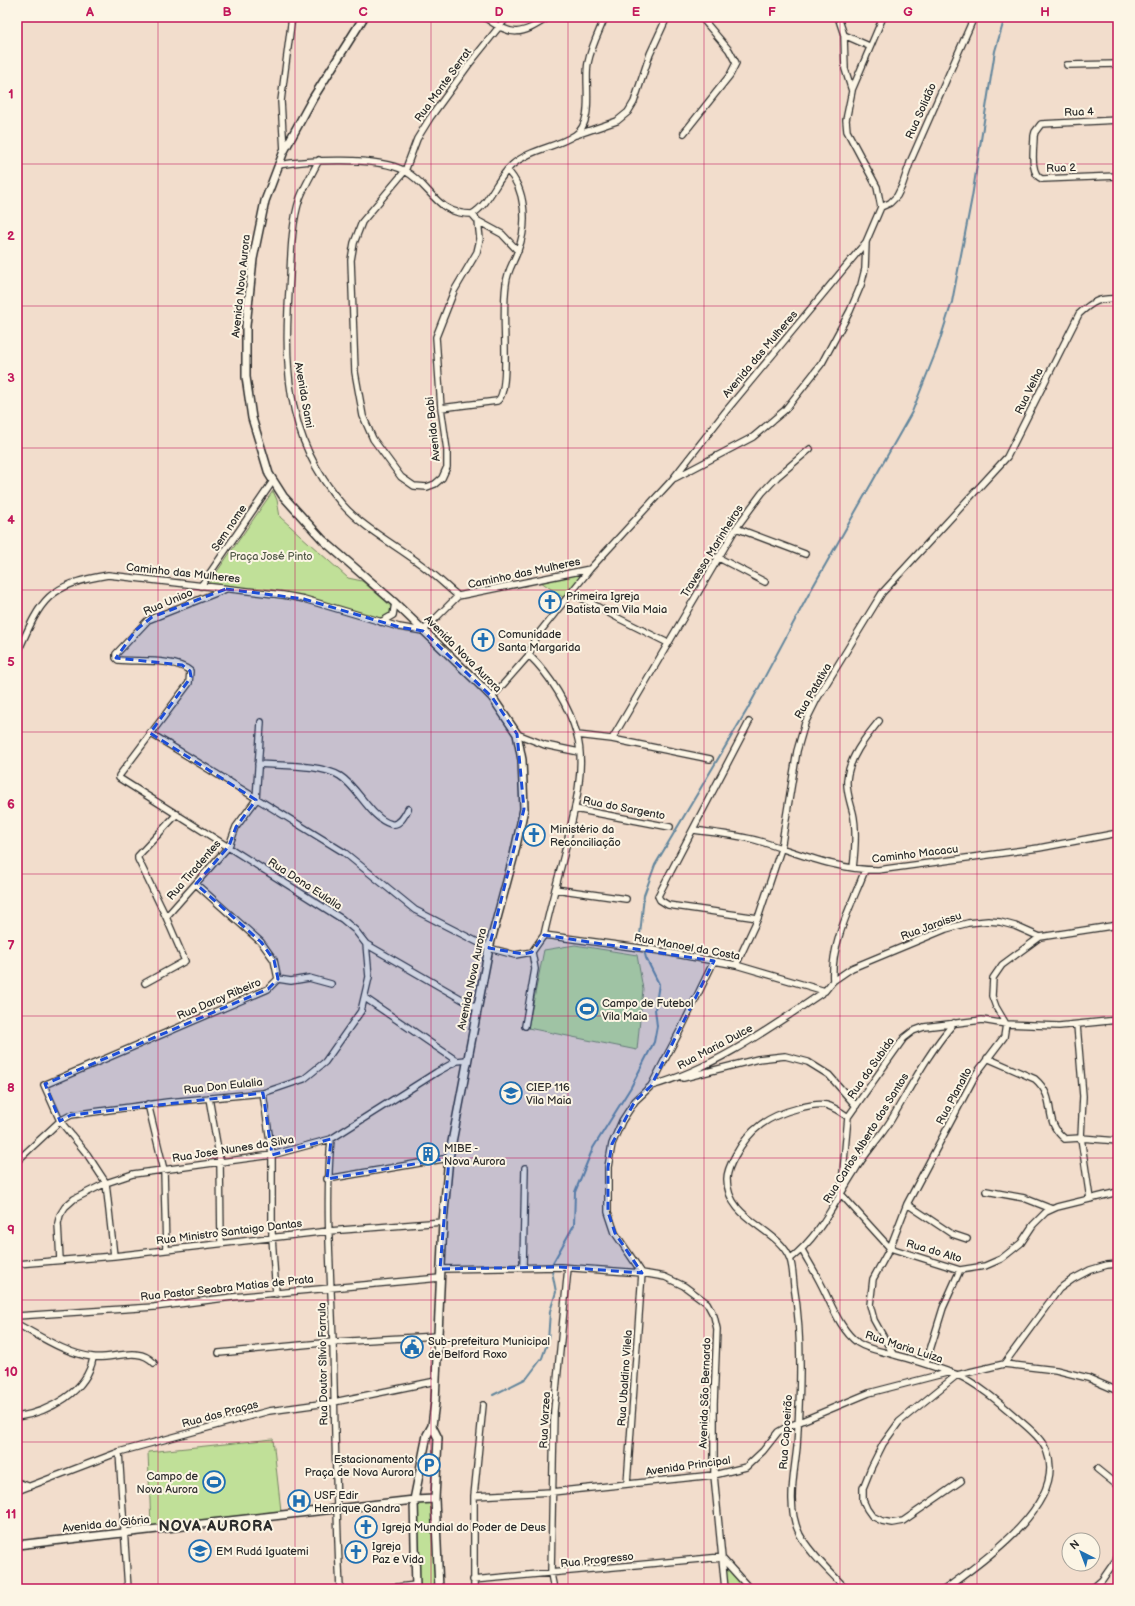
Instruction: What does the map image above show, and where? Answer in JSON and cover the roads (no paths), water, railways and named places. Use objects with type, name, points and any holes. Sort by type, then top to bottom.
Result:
[{"type":"street","points":[[284,150],[281,116],[282,86],[292,17]]},
{"type":"street","name":"Avenida Nova Aurora","points":[[364,17],[313,98],[284,150],[265,201],[252,259],[246,326],[246,377],[252,418],[273,481],[307,524],[329,546],[395,603],[492,697],[518,734],[522,760],[524,809],[514,855],[488,948],[449,1158],[440,1269],[436,1381],[432,1426],[427,1435],[414,1500],[416,1587]]},
{"type":"street","points":[[484,17],[500,28],[512,32],[523,32],[531,29],[549,17]]},
{"type":"street","name":"Rua Monte Serrat","points":[[406,171],[417,139],[430,118],[470,63],[500,28],[507,17]]},
{"type":"street","points":[[576,135],[584,125],[587,116],[588,64],[591,49],[605,17]]},
{"type":"street","points":[[278,165],[319,160],[365,162],[397,167],[406,171],[423,185],[444,207],[452,212],[472,214],[481,207],[507,170],[515,162],[530,153],[617,121],[628,112],[634,102],[650,54],[667,17]]},
{"type":"street","points":[[684,133],[730,75],[736,63],[729,50],[701,17]]},
{"type":"street","points":[[838,17],[844,36],[845,69],[852,91]]},
{"type":"street","points":[[881,207],[877,187],[847,131],[846,120],[852,91],[883,17]]},
{"type":"street","name":"Rua Solidão","points":[[881,207],[890,203],[897,196],[902,186],[916,147],[974,17]]},
{"type":"street","points":[[844,36],[870,46]]},
{"type":"street","points":[[1067,65],[1118,64]]},
{"type":"street","name":"Rua 4","points":[[1041,124],[1118,120]]},
{"type":"street","name":"Rua 2","points":[[1041,124],[1034,136],[1034,167],[1038,177],[1042,179],[1118,176]]},
{"type":"street","name":"Avenida Sami","points":[[319,160],[300,198],[294,228],[290,265],[286,325],[288,371],[297,424],[321,477],[343,505],[372,530],[420,564],[458,596]]},
{"type":"street","points":[[441,408],[500,400],[505,366],[505,295],[507,275],[518,251],[523,232],[522,201],[517,182],[507,170]]},
{"type":"street","name":"Avenida Babi","points":[[406,171],[362,222],[354,243],[351,260],[355,372],[363,416],[373,439],[402,477],[414,486],[427,487],[435,484],[442,478],[447,467],[447,450],[441,408],[436,337],[454,291],[477,252],[480,239],[478,221]]},
{"type":"street","name":"Avenida das Mulheres","points":[[492,697],[529,655],[535,638],[590,569],[672,480],[726,411],[866,242],[881,207]]},
{"type":"street","points":[[472,214],[478,221],[502,234],[518,251]]},
{"type":"street","name":"Avenida das Mulheres","points":[[672,480],[752,437],[769,425],[789,405],[822,363],[850,311],[865,269],[866,242]]},
{"type":"street","name":"Rua Velha","points":[[961,506],[1007,457],[1079,314],[1089,304],[1103,298],[1118,299]]},
{"type":"street","name":"Travessa Marinheiros","points":[[612,739],[717,557],[736,528],[762,493],[777,477],[810,449]]},
{"type":"street","name":"Sem nome","points":[[201,586],[273,481]]},
{"type":"street","name":"Rua Patativa","points":[[736,965],[758,918],[781,849],[797,751],[805,723],[817,699],[882,593],[896,576],[943,528],[961,506]]},
{"type":"street","points":[[736,528],[805,554]]},
{"type":"street","points":[[717,557],[765,582]]},
{"type":"street","name":"Caminho das Mulheres","points":[[17,654],[40,606],[56,592],[84,579],[108,575],[226,589],[260,591],[304,599],[381,622],[411,630],[423,631],[458,596],[590,569]]},
{"type":"street","name":"Rua Uniao","points":[[150,733],[189,683],[190,671],[182,665],[160,662],[118,660],[115,656],[136,630],[148,620],[226,589]]},
{"type":"street","points":[[572,592],[620,620],[668,643]]},
{"type":"street","points":[[381,622],[393,615],[395,603]]},
{"type":"street","points":[[150,733],[256,800],[345,853],[415,910],[488,948],[515,955],[532,952],[544,935],[575,809],[579,777],[579,752],[577,735],[551,679],[529,655]]},
{"type":"street","points":[[853,868],[855,847],[853,814],[846,788],[847,778],[860,744],[879,721]]},
{"type":"street","points":[[256,800],[261,722]]},
{"type":"street","points":[[749,722],[693,830],[659,891],[658,896],[660,900],[668,905],[758,918]]},
{"type":"street","name":"Rua Dona Eulalia","points":[[150,733],[119,778],[229,846],[342,919],[366,944],[477,1008]]},
{"type":"street","points":[[518,734],[545,745],[579,752]]},
{"type":"street","points":[[577,735],[612,739],[710,760]]},
{"type":"street","points":[[258,764],[331,772],[348,784],[375,813],[389,823],[399,822],[408,809]]},
{"type":"street","name":"Rua Tiradentes","points":[[166,916],[229,846],[236,827],[256,800]]},
{"type":"street","name":"Rua do Sargento","points":[[575,809],[670,827]]},
{"type":"street","points":[[145,983],[185,961],[166,916],[138,859],[138,856],[177,814]]},
{"type":"street","name":"Caminho Macacu","points":[[693,830],[758,841],[800,856],[865,870],[1039,848],[1118,834]]},
{"type":"street","points":[[834,981],[832,968],[836,946],[865,870]]},
{"type":"street","points":[[196,884],[261,942],[274,960],[278,979],[291,981],[309,978],[331,984]]},
{"type":"street","points":[[555,889],[626,899]]},
{"type":"street","name":"Rua Jaraissu","points":[[825,991],[842,974],[866,962],[946,929],[968,923],[988,921],[1000,922],[1040,936]]},
{"type":"street","points":[[1117,1022],[1059,1026],[1006,1024],[996,1007],[992,996],[993,978],[1002,965],[1040,936],[1118,925]]},
{"type":"street","name":"Rua Manoel da Costa","points":[[544,935],[654,950],[736,965],[825,991]]},
{"type":"street","name":"Rua Don Eulalia","points":[[60,1121],[71,1115],[148,1104],[263,1093],[304,1079],[325,1062],[361,1011],[369,977],[366,944]]},
{"type":"street","points":[[525,1026],[535,969],[532,952]]},
{"type":"street","points":[[642,1273],[615,1233],[608,1212],[607,1191],[610,1152],[622,1121],[635,1101],[651,1086],[714,961]]},
{"type":"street","name":"Rua Darcy Ribeiro","points":[[60,1121],[44,1086],[45,1084],[105,1060],[268,989],[278,979]]},
{"type":"street","name":"Rua Maria Dulce","points":[[651,1086],[675,1080],[742,1047],[825,991]]},
{"type":"street","points":[[365,998],[457,1060],[467,1060]]},
{"type":"street","name":"Rua da Subida","points":[[848,1117],[904,1038],[913,1031],[924,1027],[982,1020],[1006,1024]]},
{"type":"street","name":"Rua Carlos Alberto dos Santos","points":[[790,1259],[802,1250],[829,1216],[854,1170],[891,1119],[928,1054],[954,1023]]},
{"type":"street","name":"Rua Planalto","points":[[893,1354],[874,1320],[870,1305],[874,1279],[890,1248],[907,1204],[976,1074],[1004,1037],[1006,1024]]},
{"type":"street","points":[[1077,1025],[1083,1096],[1081,1138],[1090,1199]]},
{"type":"street","points":[[675,1080],[758,1059],[785,1056],[808,1062],[829,1074],[856,1106]]},
{"type":"street","points":[[987,1058],[1035,1079],[1045,1089],[1048,1096],[1053,1127],[1065,1139],[1081,1138],[1118,1141]]},
{"type":"street","name":"Rua Jose Nunes da Silva","points":[[60,1260],[58,1223],[60,1215],[65,1207],[74,1199],[106,1183],[133,1174],[272,1155],[331,1139],[457,1060]]},
{"type":"street","points":[[263,1093],[272,1155],[272,1237],[276,1294]]},
{"type":"street","points":[[209,1098],[220,1161],[221,1243]]},
{"type":"street","points":[[148,1104],[164,1170],[166,1250]]},
{"type":"street","points":[[790,1259],[779,1243],[736,1206],[728,1192],[727,1178],[730,1165],[739,1147],[751,1131],[764,1121],[782,1112],[808,1106],[825,1105],[836,1109],[848,1117],[841,1194]]},
{"type":"street","points":[[17,1161],[60,1121],[87,1154],[106,1183],[114,1256]]},
{"type":"street","name":"Rua Doutor Sílvio Farrula","points":[[331,1139],[327,1178],[333,1342],[336,1509],[340,1589]]},
{"type":"street","points":[[327,1178],[449,1158]]},
{"type":"street","points":[[523,1268],[525,1168]]},
{"type":"street","points":[[986,1191],[1024,1198],[1052,1210]]},
{"type":"street","name":"Rua do Alto","points":[[841,1194],[890,1248],[960,1270],[985,1266],[1001,1259],[1021,1243],[1046,1212],[1118,1192]]},
{"type":"street","points":[[907,1204],[952,1234],[967,1239]]},
{"type":"street","name":"Rua Ministro Santaigo Dantas","points":[[17,1264],[114,1256],[329,1231],[443,1222]]},
{"type":"street","name":"Rua Maria Luiza","points":[[802,1250],[839,1319],[856,1342],[866,1348],[926,1363],[957,1375]]},
{"type":"street","name":"Rua Capoeirão","points":[[790,1259],[798,1311],[800,1377],[792,1510],[800,1535],[816,1557],[846,1589]]},
{"type":"street","points":[[1004,1364],[1059,1289],[1073,1279],[1090,1270],[1107,1265],[1118,1264]]},
{"type":"street","name":"Avenida São Bernardo","points":[[440,1269],[560,1267],[642,1273],[665,1277],[684,1286],[707,1303],[714,1316],[717,1329],[714,1403],[714,1475],[725,1589]]},
{"type":"street","name":"Rua Varzea","points":[[554,1589],[551,1574],[554,1411],[568,1268]]},
{"type":"street","points":[[926,1363],[943,1308],[960,1270]]},
{"type":"street","name":"Rua Ubaldino Vilela","points":[[627,1484],[642,1273]]},
{"type":"street","name":"Rua Pastor Seabra Matias de Prata","points":[[17,1316],[154,1307],[331,1287],[440,1278]]},
{"type":"street","points":[[17,1324],[58,1345],[93,1358],[132,1354],[144,1356],[154,1363]]},
{"type":"street","points":[[219,1353],[333,1342],[437,1336]]},
{"type":"street","points":[[17,1417],[44,1410],[62,1400],[88,1376],[93,1358]]},
{"type":"street","points":[[961,1480],[904,1521],[892,1523],[882,1521],[872,1516],[863,1500],[863,1488],[871,1468],[883,1444],[899,1422],[957,1375],[1004,1364],[1056,1370],[1088,1378],[1118,1391]]},
{"type":"street","name":"Avenida Principal","points":[[474,1496],[552,1492],[714,1475],[746,1467],[763,1451],[778,1432],[870,1393],[950,1372]]},
{"type":"street","points":[[945,1589],[978,1565],[1030,1516],[1044,1494],[1049,1480],[1050,1465],[1047,1451],[1037,1437],[1001,1404],[957,1375]]},
{"type":"street","name":"Rua das Praças","points":[[17,1491],[119,1452],[269,1411],[334,1402],[436,1381]]},
{"type":"street","points":[[474,1589],[474,1496],[483,1405]]},
{"type":"street","name":"Avenida Nova Aurora","points":[[432,1426],[438,1438],[435,1499],[439,1589]]},
{"type":"street","points":[[119,1452],[128,1589]]},
{"type":"street","points":[[1097,1469],[1118,1486]]},
{"type":"street","points":[[17,1482],[28,1486]]},
{"type":"street","name":"Avenida da Glória","points":[[17,1545],[125,1534],[414,1500],[435,1499]]},
{"type":"street","points":[[722,1557],[750,1589]]},
{"type":"street","name":"Rua Progresso","points":[[473,1580],[722,1557]]},
{"type":"street","points":[[1092,1589],[1102,1580],[1118,1557]]},
{"type":"street","points":[[380,1589],[416,1587]]},
{"type":"waterway","points":[[493,1395],[527,1378],[542,1358],[548,1341],[550,1311],[556,1292],[551,1266],[574,1225],[575,1192],[593,1148],[631,1087],[654,1042],[657,1026],[655,1009],[659,984],[646,958],[640,935],[644,895],[655,865],[747,710],[811,590],[912,412],[937,349],[952,302],[972,197],[995,51],[1005,17]]},
{"type":"place","name":"Primeira Igreja Batista em Vila Maia","points":[[550,602]]},
{"type":"place","name":"Comunidade Santa Margarida","points":[[483,640]]},
{"type":"place","name":"Ministério da Reconciliação","points":[[534,835]]},
{"type":"place","name":"Campo de Futebol Vila Maia","points":[[587,1009]]},
{"type":"place","name":"CIEP 116 Vila Maia","points":[[511,1093]]},
{"type":"place","name":"MIBE - Nova Aurora","points":[[428,1154]]},
{"type":"place","name":"Sub-prefeitura Municipal de Belford Roxo","points":[[412,1347]]},
{"type":"place","name":"Estacionamento Praça de Nova Aurora","points":[[429,1465]]},
{"type":"place","name":"Campo de Nova Aurora","points":[[214,1482]]},
{"type":"place","name":"USF Edir Henrique Gandra","points":[[299,1501]]},
{"type":"place","name":"Igreja Mundial do Poder de Deus","points":[[366,1527]]},
{"type":"place","name":"EM Rudá Iguatemi","points":[[200,1551]]},
{"type":"place","name":"Igreja Paz e Vida","points":[[356,1552]]},
{"type":"district","name":"NOVA AURORA","points":[[216,1526]]},
{"type":"park label","name":"Praça José Pinto","points":[[271,556]]}]
